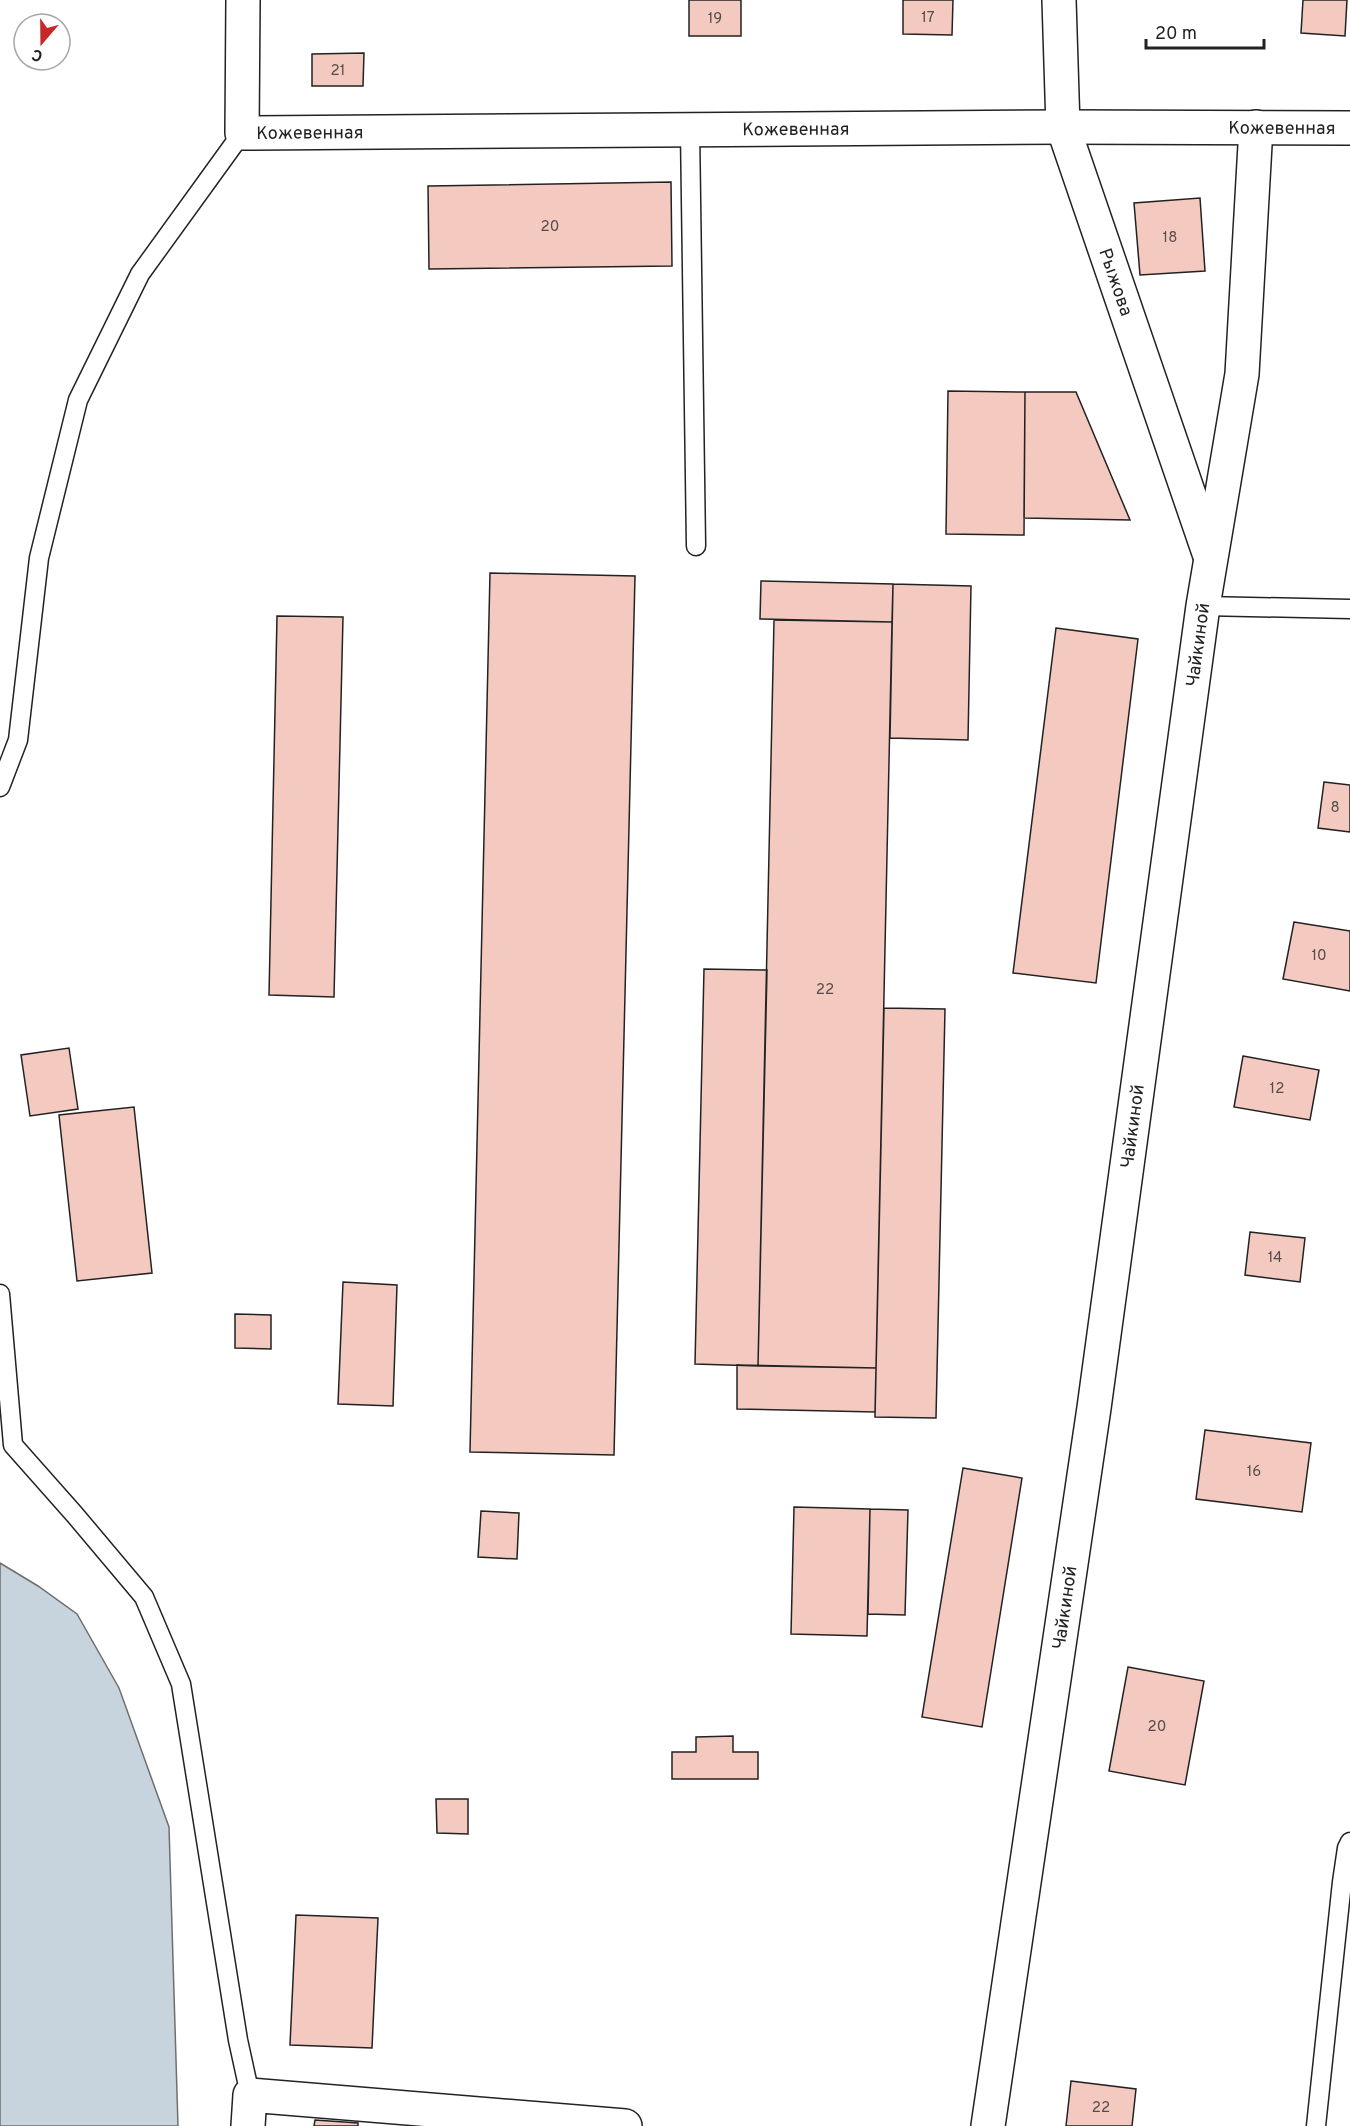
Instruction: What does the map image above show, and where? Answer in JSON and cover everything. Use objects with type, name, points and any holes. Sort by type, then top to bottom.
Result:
[{"type":"street","points":[[242,133],[243,0]]},
{"type":"street","name":"Рыжова","points":[[1059,0],[1063,127],[1211,557]]},
{"type":"street","name":"Кожевенная","points":[[242,133],[1063,127],[1350,128]]},
{"type":"street","name":"Чайкиной","points":[[988,2126],[1095,1408],[1203,606],[1242,374],[1256,127]]},
{"type":"street","points":[[249,2110],[625,2126]]},
{"type":"lane","points":[[690,130],[696,546]]},
{"type":"lane","points":[[0,787],[18,740],[39,558],[78,400],[140,274],[242,133]]},
{"type":"lane","points":[[1203,606],[1350,609]]},
{"type":"lane","points":[[0,1294],[6,1447],[144,1597],[181,1684],[249,2110]]},
{"type":"lane","points":[[1316,2126],[1342,1882],[1350,1842]]},
{"type":"shaded area","points":[[0,1563],[38,1586],[77,1614],[119,1688],[169,1827],[178,2126],[0,2126]]},
{"type":"building","points":[[689,0],[741,0],[741,36],[689,36]]},
{"type":"building","points":[[903,0],[953,0],[952,35],[903,34]]},
{"type":"building","points":[[1303,0],[1347,0],[1345,36],[1301,33]]},
{"type":"building","points":[[364,53],[363,86],[312,86],[312,54]]},
{"type":"building","points":[[671,182],[672,266],[429,269],[428,186]]},
{"type":"building","points":[[1200,198],[1205,271],[1140,275],[1134,203]]},
{"type":"building","points":[[948,391],[1025,392],[1024,535],[946,534]]},
{"type":"building","points":[[1025,392],[1076,392],[1130,520],[1024,518]]},
{"type":"building","points":[[490,573],[635,576],[614,1455],[470,1452]]},
{"type":"building","points":[[761,581],[893,584],[892,622],[760,619]]},
{"type":"building","points":[[893,584],[971,586],[968,740],[890,738]]},
{"type":"building","points":[[277,616],[343,617],[334,997],[269,995]]},
{"type":"building","points":[[774,620],[892,622],[876,1368],[758,1366]]},
{"type":"building","points":[[1056,628],[1138,639],[1096,983],[1013,973]]},
{"type":"building","points":[[1324,782],[1350,785],[1350,832],[1318,828]]},
{"type":"building","points":[[1294,922],[1350,931],[1350,991],[1283,979]]},
{"type":"building","points":[[704,969],[767,970],[758,1366],[695,1364]]},
{"type":"building","points":[[884,1008],[945,1009],[936,1418],[875,1417]]},
{"type":"building","points":[[69,1048],[78,1109],[30,1116],[21,1055]]},
{"type":"building","points":[[1243,1056],[1319,1070],[1310,1120],[1234,1107]]},
{"type":"building","points":[[134,1107],[152,1273],[77,1281],[59,1115]]},
{"type":"building","points":[[1250,1232],[1305,1238],[1300,1282],[1245,1275]]},
{"type":"building","points":[[343,1282],[397,1285],[393,1406],[338,1404]]},
{"type":"building","points":[[235,1314],[271,1315],[271,1349],[235,1348]]},
{"type":"building","points":[[737,1365],[876,1368],[875,1412],[737,1409]]},
{"type":"building","points":[[1205,1430],[1311,1443],[1302,1512],[1196,1499]]},
{"type":"building","points":[[963,1468],[1022,1478],[982,1727],[922,1717]]},
{"type":"building","points":[[794,1507],[870,1509],[867,1636],[791,1634]]},
{"type":"building","points":[[870,1509],[908,1510],[905,1615],[868,1614]]},
{"type":"building","points":[[481,1511],[519,1513],[517,1559],[478,1557]]},
{"type":"building","points":[[1128,1667],[1204,1681],[1185,1785],[1109,1771]]},
{"type":"building","points":[[733,1736],[733,1752],[758,1752],[758,1779],[672,1779],[672,1752],[696,1752],[696,1737]]},
{"type":"building","points":[[436,1799],[468,1799],[468,1834],[437,1833]]},
{"type":"building","points":[[296,1915],[378,1918],[372,2048],[290,2045]]},
{"type":"building","points":[[1071,2081],[1136,2089],[1132,2126],[1066,2126]]},
{"type":"building","points":[[315,2120],[358,2123],[358,2126],[314,2126]]}]
